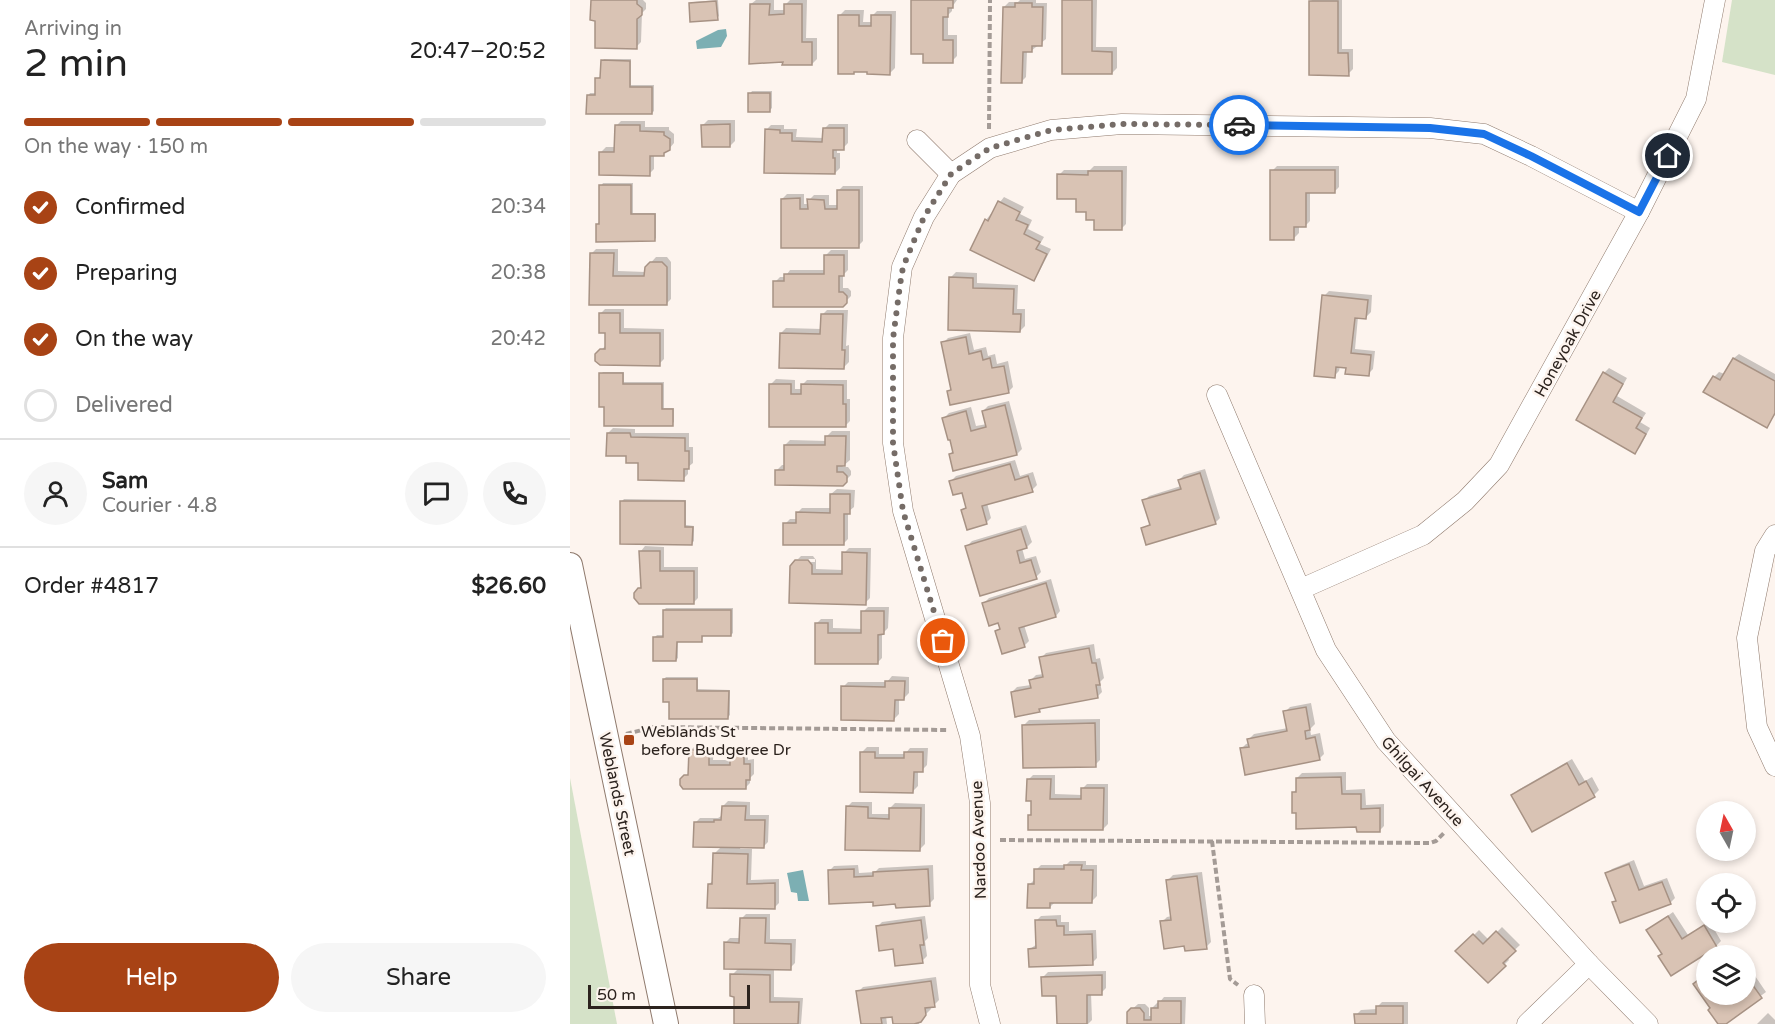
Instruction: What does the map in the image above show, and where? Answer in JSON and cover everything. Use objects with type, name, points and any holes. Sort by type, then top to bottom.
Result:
[{"type":"street","name":"Honeyoak Drive","points":[[1301,589],[1424,535],[1465,501],[1499,465],[1639,212],[1696,99],[1716,0]]},
{"type":"street","name":"Nardoo Avenue","points":[[990,1024],[980,985],[980,803],[970,736],[903,511],[893,443],[893,339],[903,267],[924,217],[951,174],[990,148],[1052,130],[1122,124],[1430,128],[1484,134],[1639,212]]},
{"type":"street","points":[[917,140],[951,174]]},
{"type":"street","name":"Ghilgai Avenue","points":[[1217,396],[1326,650],[1386,741],[1589,964],[1648,1024]]},
{"type":"street","points":[[1775,535],[1765,551],[1747,638],[1757,727],[1775,766]]},
{"type":"street","name":"Weblands Street","points":[[570,564],[666,1024]]},
{"type":"street","points":[[1527,1024],[1589,964]]},
{"type":"street","points":[[1254,995],[1255,1024]]},
{"type":"path","points":[[990,0],[988,117],[990,148]]},
{"type":"path","points":[[606,739],[654,727],[947,729],[950,739],[970,736]]},
{"type":"path","points":[[980,842],[1010,839],[1430,843],[1436,841],[1457,819]]},
{"type":"path","points":[[1212,841],[1230,979],[1254,995]]},
{"type":"green space","points":[[1732,0],[1775,0],[1775,75],[1722,62]]},
{"type":"green space","points":[[570,778],[617,1024],[570,1024]]},
{"type":"water","points":[[726,29],[727,36],[721,47],[697,49],[696,41],[718,30]]},
{"type":"water","points":[[803,870],[809,901],[798,901],[797,893],[791,892],[787,873]]},
{"type":"building","points":[[591,0],[637,0],[637,4],[642,8],[642,15],[637,19],[637,49],[595,48],[595,21],[590,20]]},
{"type":"building","points":[[911,0],[953,0],[953,8],[948,8],[948,17],[943,17],[943,40],[953,40],[953,63],[923,63],[923,54],[911,54]]},
{"type":"building","points":[[1062,0],[1092,0],[1092,51],[1112,52],[1112,74],[1062,74]]},
{"type":"building","points":[[716,1],[718,20],[690,22],[689,3]]},
{"type":"building","points":[[1309,1],[1338,1],[1338,53],[1348,53],[1349,76],[1309,75]]},
{"type":"building","points":[[1015,3],[1032,3],[1032,7],[1043,7],[1042,46],[1032,46],[1032,52],[1023,52],[1022,83],[1001,83],[1003,7],[1015,7]]},
{"type":"building","points":[[750,4],[770,4],[769,15],[784,14],[784,4],[802,4],[802,42],[812,42],[812,65],[782,65],[783,62],[749,64]]},
{"type":"building","points":[[838,15],[859,15],[859,26],[871,26],[871,15],[891,15],[890,75],[867,74],[867,72],[838,74]]},
{"type":"building","points":[[601,60],[630,61],[630,87],[652,87],[652,114],[586,114],[587,95],[595,95],[595,78],[600,78]]},
{"type":"building","points":[[748,93],[770,93],[770,112],[748,112]]},
{"type":"building","points":[[730,124],[730,147],[702,147],[701,125]]},
{"type":"building","points":[[615,125],[640,125],[640,131],[664,132],[664,135],[670,139],[670,150],[664,153],[664,156],[650,156],[650,176],[599,175],[599,152],[614,152]]},
{"type":"building","points":[[823,128],[844,128],[844,150],[833,150],[835,174],[764,173],[765,129],[792,133],[792,141],[822,142]]},
{"type":"building","points":[[1270,170],[1335,170],[1335,193],[1306,193],[1306,227],[1294,227],[1294,240],[1270,240]]},
{"type":"building","points":[[1088,171],[1122,171],[1122,230],[1094,230],[1094,220],[1086,220],[1086,212],[1076,212],[1076,199],[1057,199],[1057,174],[1088,175]]},
{"type":"building","points":[[599,185],[631,185],[631,214],[655,214],[655,241],[596,242],[596,224],[599,224]]},
{"type":"building","points":[[837,190],[859,190],[859,248],[781,248],[781,199],[800,198],[800,209],[808,209],[807,199],[824,200],[825,209],[837,209]]},
{"type":"building","points":[[998,201],[1020,212],[1016,220],[1028,225],[1024,234],[1040,242],[1036,249],[1047,254],[1034,281],[970,250],[985,219],[988,221]]},
{"type":"building","points":[[590,253],[614,253],[613,276],[644,276],[645,267],[650,262],[662,262],[667,267],[667,305],[589,305]]},
{"type":"building","points":[[824,255],[844,255],[844,276],[839,276],[839,292],[847,296],[847,303],[843,307],[773,307],[773,281],[784,281],[784,274],[824,274]]},
{"type":"building","points":[[949,277],[973,278],[973,288],[1014,289],[1013,314],[1021,314],[1020,332],[948,330]]},
{"type":"building","points":[[1322,295],[1368,300],[1366,319],[1355,318],[1351,353],[1371,355],[1369,376],[1345,374],[1346,368],[1336,367],[1335,378],[1314,376]]},
{"type":"building","points":[[599,313],[620,313],[620,333],[660,333],[660,366],[600,365],[595,361],[595,354],[600,349],[605,349],[605,333],[599,333]]},
{"type":"building","points":[[821,314],[843,314],[844,369],[779,368],[780,333],[820,334]]},
{"type":"building","points":[[966,337],[969,354],[981,351],[983,360],[990,358],[992,368],[1004,366],[1009,393],[950,405],[947,391],[951,390],[941,342]]},
{"type":"building","points":[[1733,358],[1775,381],[1775,413],[1767,428],[1703,392],[1713,376],[1720,380]]},
{"type":"building","points":[[1603,372],[1623,384],[1613,402],[1642,418],[1636,428],[1646,434],[1635,454],[1576,420]]},
{"type":"building","points":[[599,373],[623,373],[623,384],[662,384],[662,409],[673,409],[673,426],[604,426],[604,407],[599,407]]},
{"type":"building","points":[[769,384],[791,384],[791,394],[801,394],[801,384],[843,385],[846,427],[769,427]]},
{"type":"building","points":[[1005,405],[1017,455],[953,471],[949,454],[953,453],[942,418],[966,411],[971,431],[986,427],[982,411]]},
{"type":"building","points":[[607,433],[630,433],[631,437],[685,438],[685,451],[689,451],[689,469],[684,469],[684,481],[638,480],[638,463],[626,463],[626,456],[606,456]]},
{"type":"building","points":[[825,436],[846,436],[845,466],[837,466],[837,472],[843,472],[847,476],[847,482],[843,486],[775,485],[775,470],[784,470],[784,445],[825,445]]},
{"type":"building","points":[[1010,464],[1015,480],[1028,476],[1033,492],[982,506],[987,524],[967,530],[961,510],[966,508],[962,493],[953,495],[949,481]]},
{"type":"building","points":[[1200,473],[1216,524],[1146,545],[1141,528],[1150,525],[1142,500],[1181,489],[1178,480]]},
{"type":"building","points":[[830,494],[850,494],[850,514],[844,514],[844,545],[783,545],[783,523],[796,523],[796,512],[830,513]]},
{"type":"building","points":[[620,501],[685,501],[685,527],[693,527],[692,545],[620,544]]},
{"type":"building","points":[[1021,529],[1027,548],[1017,551],[1020,563],[1031,560],[1037,579],[980,596],[965,546]]},
{"type":"building","points":[[639,551],[660,551],[660,571],[694,571],[694,604],[639,604],[634,598],[634,593],[641,588]]},
{"type":"building","points":[[842,552],[867,553],[866,605],[789,603],[790,566],[795,560],[808,560],[812,565],[812,574],[842,574]]},
{"type":"building","points":[[1046,583],[1056,617],[1019,628],[1025,647],[1002,654],[995,631],[1000,629],[998,623],[989,626],[982,603]]},
{"type":"building","points":[[663,610],[731,610],[731,636],[702,636],[702,642],[677,642],[676,661],[653,661],[653,637],[663,637]]},
{"type":"building","points":[[861,611],[884,611],[884,634],[878,635],[878,664],[815,664],[815,623],[828,623],[828,633],[861,633]]},
{"type":"building","points":[[1089,648],[1092,663],[1096,663],[1100,685],[1096,685],[1098,698],[1039,709],[1040,712],[1015,717],[1011,692],[1031,688],[1029,680],[1043,677],[1039,657]]},
{"type":"building","points":[[663,679],[697,679],[697,691],[729,691],[728,719],[669,719],[669,702],[663,702]]},
{"type":"building","points":[[885,681],[905,681],[904,700],[895,700],[894,721],[841,720],[841,686],[885,687]]},
{"type":"building","points":[[1306,707],[1310,730],[1305,731],[1306,739],[1315,737],[1320,760],[1245,775],[1240,748],[1249,747],[1247,739],[1287,731],[1283,711]]},
{"type":"building","points":[[1095,723],[1096,767],[1023,768],[1022,725]]},
{"type":"building","points":[[689,750],[709,750],[709,765],[730,765],[730,758],[734,754],[740,754],[744,758],[744,764],[750,764],[750,780],[746,780],[746,789],[683,789],[680,779],[688,775]]},
{"type":"building","points":[[860,752],[875,752],[875,758],[904,758],[904,752],[923,752],[923,772],[914,772],[913,793],[860,792]]},
{"type":"building","points":[[1567,763],[1579,785],[1586,781],[1595,797],[1532,832],[1511,795]]},
{"type":"building","points":[[1341,777],[1342,794],[1361,794],[1361,809],[1380,808],[1380,832],[1357,832],[1356,827],[1296,829],[1296,813],[1292,813],[1292,792],[1296,792],[1296,778]]},
{"type":"building","points":[[1027,779],[1051,779],[1050,799],[1081,799],[1081,788],[1104,788],[1103,830],[1028,830],[1031,801],[1026,801]]},
{"type":"building","points":[[722,806],[746,806],[745,820],[765,820],[764,848],[693,847],[694,822],[721,820]]},
{"type":"building","points":[[846,806],[868,807],[868,818],[889,819],[889,808],[921,808],[920,851],[845,850]]},
{"type":"building","points":[[713,853],[748,854],[747,884],[775,883],[775,909],[707,908],[708,884],[712,884]]},
{"type":"building","points":[[1629,864],[1639,890],[1662,882],[1671,904],[1620,923],[1612,902],[1616,901],[1605,873]]},
{"type":"building","points":[[1064,865],[1082,865],[1081,870],[1093,870],[1092,903],[1050,903],[1050,908],[1027,908],[1028,884],[1034,884],[1034,869],[1064,869]]},
{"type":"building","points":[[854,869],[854,877],[873,876],[873,872],[928,869],[930,906],[896,908],[895,904],[873,906],[873,902],[829,904],[828,870]]},
{"type":"building","points":[[1197,876],[1207,949],[1185,951],[1184,946],[1164,949],[1160,921],[1171,920],[1166,880]]},
{"type":"building","points":[[1668,916],[1682,939],[1696,930],[1696,933],[1709,933],[1716,945],[1696,945],[1696,960],[1671,976],[1658,956],[1662,954],[1646,930]]},
{"type":"building","points":[[740,918],[766,918],[765,943],[791,944],[791,970],[724,969],[724,942],[739,943]]},
{"type":"building","points":[[921,920],[924,945],[920,945],[923,963],[895,966],[893,949],[879,951],[876,926]]},
{"type":"building","points":[[1035,920],[1056,920],[1057,926],[1064,926],[1064,935],[1092,934],[1093,965],[1029,967],[1028,949],[1036,948]]},
{"type":"building","points":[[1496,931],[1516,951],[1503,963],[1506,966],[1488,983],[1455,951],[1473,934],[1483,944]]},
{"type":"building","points":[[730,974],[770,975],[770,1002],[799,1002],[798,1024],[734,1024],[734,997],[730,996]]},
{"type":"building","points":[[1102,975],[1102,995],[1087,995],[1087,1024],[1057,1024],[1056,996],[1042,996],[1041,977]]},
{"type":"building","points":[[931,981],[935,1007],[925,1008],[926,1015],[921,1022],[893,1024],[892,1017],[881,1018],[882,1024],[861,1024],[856,991]]},
{"type":"building","points":[[1756,990],[1762,998],[1756,1002]]},
{"type":"building","points":[[1158,1001],[1181,1001],[1181,1024],[1127,1024],[1127,1012],[1131,1008],[1140,1008],[1144,1013],[1144,1020],[1151,1020],[1151,1008],[1158,1008]]},
{"type":"building","points":[[1708,1005],[1752,1005],[1726,1024],[1718,1024],[1708,1010],[1710,1008]]},
{"type":"building","points":[[1376,1006],[1403,1006],[1403,1024],[1355,1024],[1354,1014],[1376,1014]]},
{"type":"way so far","points":[[943,641],[903,511],[893,443],[893,339],[900,285],[903,267],[924,217],[951,174],[990,148],[1052,130],[1122,124],[1239,125]]},
{"type":"place","name":"Weblands St before Budgeree Dr","points":[[629,740]]},
{"type":"route","points":[[1239,125],[1430,128],[1484,134],[1639,212],[1668,156]]}]
